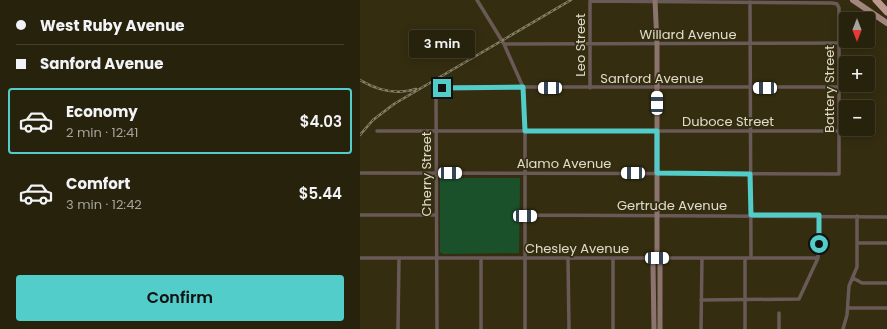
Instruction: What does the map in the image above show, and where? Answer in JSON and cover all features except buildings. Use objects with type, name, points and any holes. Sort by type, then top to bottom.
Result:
[{"type":"highway","points":[[876,0],[887,12]]},
{"type":"main road","points":[[853,0],[887,23]]},
{"type":"street","points":[[477,0],[504,44],[523,87],[525,131],[525,329]]},
{"type":"street","name":"Leo Street","points":[[590,88],[590,1],[656,1]]},
{"type":"street","points":[[660,329],[660,263],[657,258],[656,1],[750,2],[750,258]]},
{"type":"street","name":"Battery Street","points":[[750,2],[832,3],[837,4],[839,12]]},
{"type":"street","name":"Willard Avenue","points":[[504,44],[839,44]]},
{"type":"street","name":"Sanford Avenue","points":[[438,90],[447,87],[839,87]]},
{"type":"street","name":"Cherry Street","points":[[437,329],[436,95],[438,90]]},
{"type":"street","name":"Duboce Street","points":[[377,132],[839,131]]},
{"type":"street","name":"Battery Street","points":[[839,136],[840,174]]},
{"type":"street","name":"Alamo Avenue","points":[[360,173],[840,174]]},
{"type":"street","points":[[360,215],[436,215]]},
{"type":"street","points":[[701,300],[800,299],[818,258],[819,215]]},
{"type":"street","name":"Gertrude Avenue","points":[[525,216],[819,215],[887,217]]},
{"type":"street","points":[[843,329],[848,308],[849,286],[857,267],[857,216]]},
{"type":"street","points":[[858,243],[887,243]]},
{"type":"street","name":"Chesley Avenue","points":[[360,258],[818,258]]},
{"type":"street","points":[[398,329],[399,258]]},
{"type":"street","points":[[481,258],[481,329]]},
{"type":"street","points":[[568,258],[569,329]]},
{"type":"street","points":[[613,258],[613,329]]},
{"type":"street","points":[[654,329],[653,263],[657,258]]},
{"type":"street","points":[[701,329],[702,258]]},
{"type":"street","points":[[745,258],[745,329]]},
{"type":"street","points":[[853,278],[862,283],[887,284]]},
{"type":"street","points":[[848,308],[887,308]]},
{"type":"street","points":[[779,313],[779,329]]},
{"type":"green space","points":[[440,178],[520,178],[519,253],[443,254],[440,252]]},
{"type":"railway","points":[[360,135],[373,120],[394,104],[571,0]]},
{"type":"railway","points":[[360,80],[380,89],[402,92],[416,89]]},
{"type":"route","points":[[442,88],[523,87],[525,96],[525,131],[657,131],[657,173],[750,174],[751,215],[819,215],[819,244]]}]
